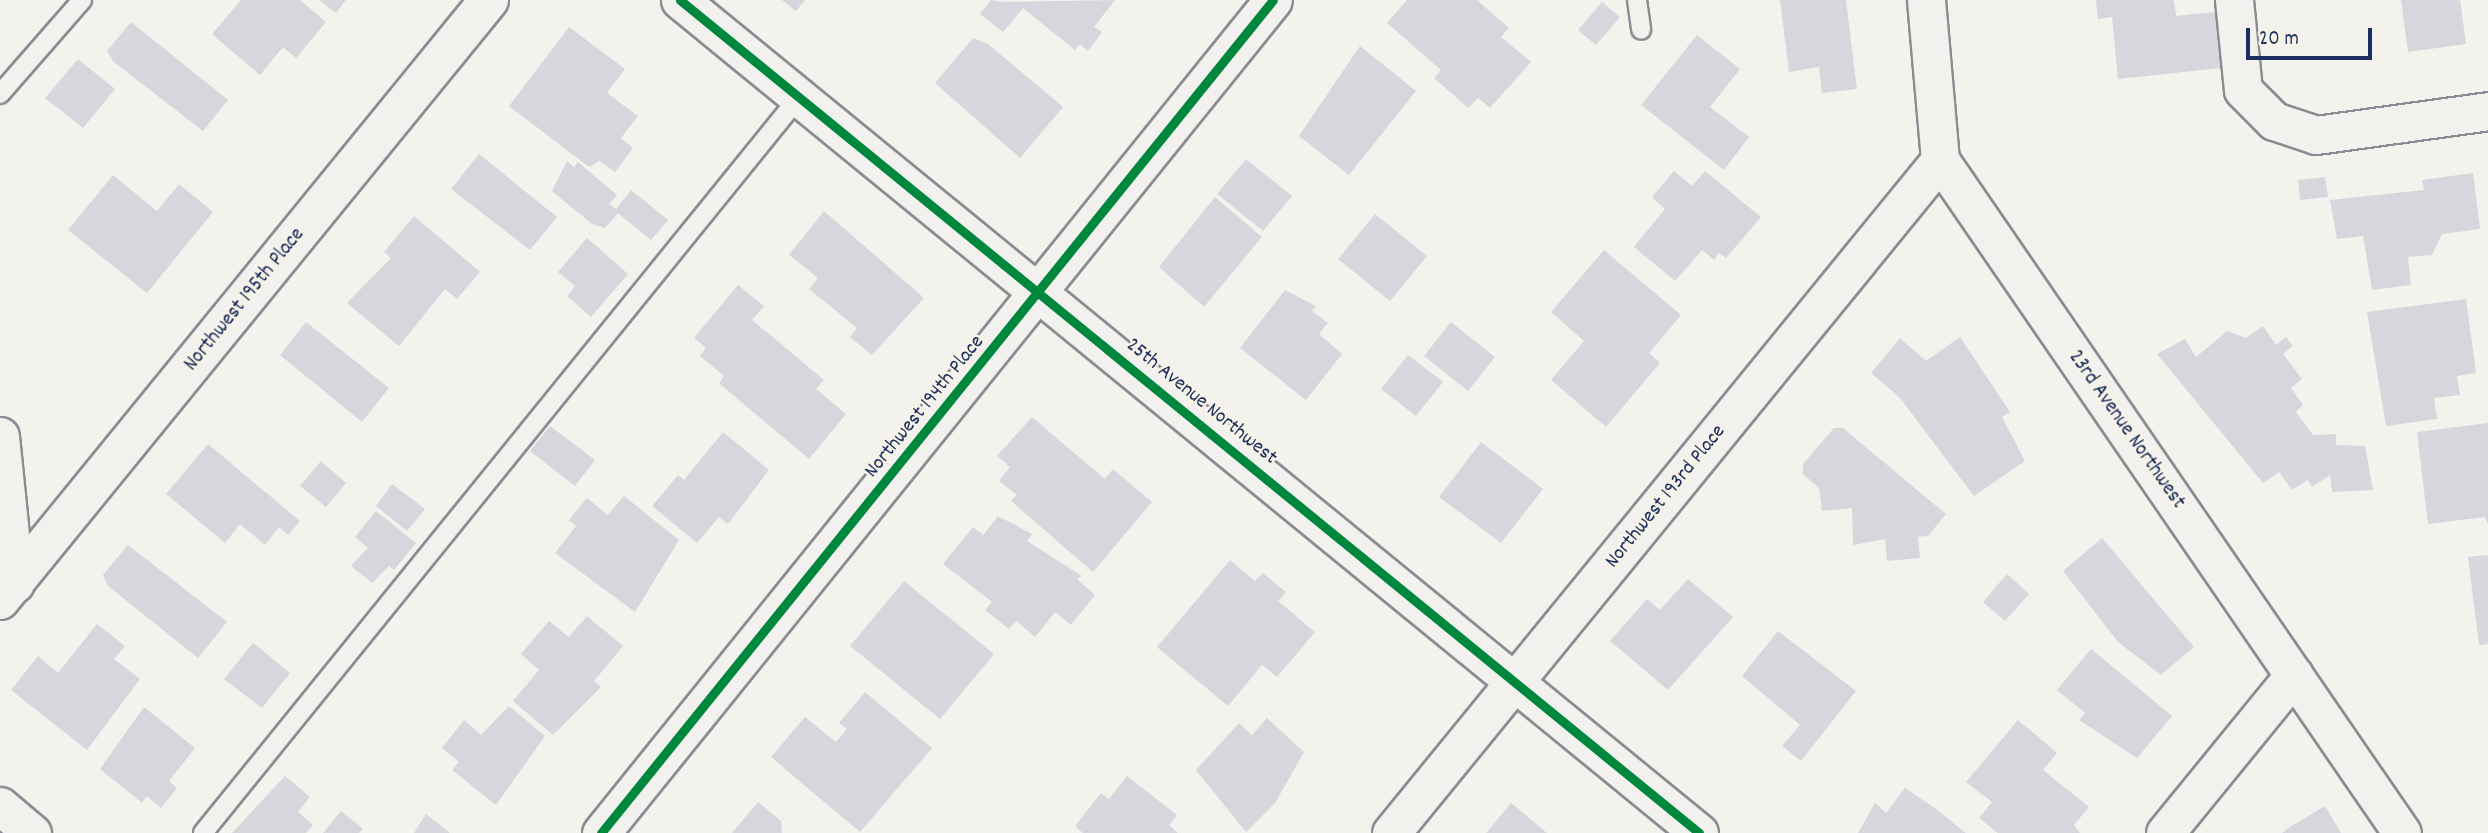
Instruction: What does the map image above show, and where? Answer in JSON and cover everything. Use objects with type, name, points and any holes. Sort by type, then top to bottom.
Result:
[{"type":"street","name":"Northwest 195th Place","points":[[7,592],[489,0]]},
{"type":"street","name":"25th Avenue Northwest","points":[[680,0],[1699,833]]},
{"type":"street","name":"Northwest 194th Place","points":[[601,833],[1040,293],[1273,0]]},
{"type":"street","name":"23rd Avenue Northwest","points":[[1926,0],[1940,160],[2402,833]]},
{"type":"street","points":[[2234,0],[2243,90],[2274,121],[2316,135],[2488,111]]},
{"type":"street","name":"Northwest 193rd Place","points":[[1391,833],[1940,160]]},
{"type":"street","points":[[0,436],[7,592]]},
{"type":"street","points":[[2165,833],[2294,674]]},
{"type":"street","points":[[0,806],[32,833]]},
{"type":"lane","points":[[0,94],[82,0]]},
{"type":"lane","points":[[1637,0],[1640,30]]},
{"type":"lane","points":[[204,833],[799,97]]},
{"type":"building","points":[[241,0],[300,0],[326,22],[296,58],[283,47],[260,75],[212,34]]},
{"type":"building","points":[[319,0],[346,0],[336,13]]},
{"type":"building","points":[[782,0],[805,0],[796,11]]},
{"type":"building","points":[[991,0],[1115,0],[1094,27],[1102,32],[1088,51],[1080,44],[1075,50],[1023,8],[1003,32],[980,14]]},
{"type":"building","points":[[1407,0],[1477,0],[1509,28],[1501,37],[1531,62],[1490,108],[1478,98],[1468,108],[1434,78],[1441,70],[1387,23]]},
{"type":"building","points":[[1780,0],[1846,0],[1857,89],[1822,93],[1819,67],[1789,72]]},
{"type":"building","points":[[2096,0],[2174,0],[2176,16],[2215,12],[2221,68],[2118,79],[2112,17],[2098,19]]},
{"type":"building","points":[[2401,0],[2460,0],[2466,44],[2408,52]]},
{"type":"building","points":[[1602,2],[1620,17],[1596,45],[1578,30]]},
{"type":"building","points":[[131,22],[228,100],[203,131],[114,62],[107,51]]},
{"type":"building","points":[[569,27],[625,69],[607,93],[638,116],[621,138],[633,148],[615,172],[600,161],[589,167],[509,106]]},
{"type":"building","points":[[1697,35],[1740,69],[1710,107],[1749,137],[1724,170],[1641,105]]},
{"type":"building","points":[[973,38],[988,44],[1063,107],[1020,158],[935,83]]},
{"type":"building","points":[[1360,46],[1416,91],[1349,175],[1299,136]]},
{"type":"building","points":[[78,59],[115,89],[83,128],[45,98]]},
{"type":"building","points":[[479,154],[557,217],[530,250],[451,189]]},
{"type":"building","points":[[1246,159],[1292,196],[1263,231],[1217,194]]},
{"type":"building","points":[[567,161],[574,167],[578,162],[617,195],[609,204],[616,209],[631,190],[668,220],[651,240],[618,213],[605,228],[592,224],[552,191]]},
{"type":"building","points":[[1674,171],[1692,186],[1705,171],[1761,217],[1726,258],[1719,253],[1714,260],[1702,250],[1675,281],[1634,247],[1665,209],[1652,197]]},
{"type":"building","points":[[2473,173],[2480,229],[2442,234],[2432,255],[2408,257],[2411,285],[2372,290],[2363,236],[2337,239],[2330,200],[2424,190],[2422,180]]},
{"type":"building","points":[[113,175],[157,211],[179,184],[213,212],[147,293],[68,230]]},
{"type":"building","points":[[2325,177],[2328,197],[2300,200],[2298,180]]},
{"type":"building","points":[[1215,197],[1262,237],[1204,307],[1159,267]]},
{"type":"building","points":[[824,211],[924,298],[872,355],[850,337],[857,328],[809,289],[818,278],[789,255]]},
{"type":"building","points":[[1375,214],[1427,256],[1390,301],[1338,259]]},
{"type":"building","points":[[414,216],[480,272],[457,299],[445,289],[399,346],[347,303],[391,258],[384,252]]},
{"type":"building","points":[[587,238],[628,274],[591,317],[567,296],[575,286],[558,272]]},
{"type":"building","points":[[1604,250],[1681,315],[1649,353],[1660,363],[1606,427],[1551,380],[1584,341],[1551,312]]},
{"type":"building","points":[[738,285],[764,306],[752,320],[824,380],[816,389],[846,414],[809,459],[719,383],[724,376],[700,356],[706,348],[694,338]]},
{"type":"building","points":[[1285,290],[1316,306],[1312,311],[1328,323],[1319,334],[1342,354],[1306,400],[1240,348]]},
{"type":"building","points":[[2466,299],[2476,373],[2457,376],[2460,395],[2434,398],[2437,419],[2386,426],[2367,312]]},
{"type":"building","points":[[306,322],[389,388],[362,422],[280,355]]},
{"type":"building","points":[[1451,322],[1495,357],[1468,391],[1424,356]]},
{"type":"building","points":[[2263,326],[2276,345],[2286,337],[2293,346],[2283,354],[2302,379],[2291,388],[2303,405],[2296,412],[2313,435],[2336,434],[2336,445],[2365,446],[2373,490],[2332,492],[2330,475],[2312,487],[2308,480],[2292,490],[2279,472],[2263,483],[2157,354],[2185,339],[2196,357],[2227,331],[2246,338]]},
{"type":"building","points":[[1960,337],[2010,412],[2002,417],[2025,461],[1974,496],[1900,398],[1871,373],[1900,338],[1926,361]]},
{"type":"building","points":[[1408,355],[1443,382],[1416,416],[1381,389]]},
{"type":"building","points":[[1032,417],[1105,479],[1113,469],[1152,502],[1093,572],[1011,501],[1017,495],[999,481],[1010,467],[997,456]]},
{"type":"building","points":[[2488,423],[2488,524],[2485,517],[2428,524],[2417,432]]},
{"type":"building","points":[[550,426],[595,460],[575,486],[530,451]]},
{"type":"building","points":[[1834,428],[1843,428],[1946,514],[1928,536],[1918,537],[1920,558],[1887,561],[1885,539],[1853,545],[1852,508],[1822,511],[1819,488],[1803,474],[1803,464]]},
{"type":"building","points":[[723,432],[769,470],[728,524],[719,517],[697,543],[652,506],[678,475],[684,480]]},
{"type":"building","points":[[1481,442],[1543,489],[1501,543],[1439,497]]},
{"type":"building","points":[[208,444],[300,521],[288,535],[279,527],[265,545],[240,524],[225,543],[166,494]]},
{"type":"building","points":[[321,461],[346,483],[326,507],[300,486]]},
{"type":"building","points":[[392,484],[425,509],[407,531],[376,506]]},
{"type":"building","points":[[624,496],[679,540],[635,612],[555,553],[576,526],[569,520],[587,498],[608,515]]},
{"type":"building","points":[[376,511],[416,543],[394,570],[389,566],[372,583],[351,566],[368,548],[355,537]]},
{"type":"building","points":[[998,516],[1032,534],[1027,541],[1082,576],[1077,579],[1095,595],[1071,625],[1055,612],[1035,637],[1016,621],[1009,629],[985,610],[992,602],[943,564],[973,527],[983,535]]},
{"type":"building","points":[[2102,538],[2194,647],[2161,675],[2118,642],[2063,571]]},
{"type":"building","points":[[128,545],[227,622],[198,658],[108,586],[103,575]]},
{"type":"building","points":[[2488,555],[2488,644],[2479,645],[2468,557]]},
{"type":"building","points":[[1230,560],[1255,581],[1263,573],[1286,592],[1278,601],[1315,632],[1277,677],[1262,665],[1228,706],[1157,647]]},
{"type":"building","points":[[2007,574],[2029,594],[2005,621],[1983,602]]},
{"type":"building","points":[[1688,579],[1733,617],[1668,690],[1610,641],[1647,599],[1660,610]]},
{"type":"building","points":[[904,581],[994,654],[940,719],[850,646]]},
{"type":"building","points":[[587,616],[623,646],[594,681],[601,687],[553,735],[513,701],[539,670],[521,654],[549,621],[569,637]]},
{"type":"building","points":[[97,624],[125,646],[114,659],[140,679],[87,750],[11,690],[38,656],[58,673]]},
{"type":"building","points":[[1778,631],[1856,691],[1801,761],[1782,746],[1800,725],[1742,676]]},
{"type":"building","points":[[253,643],[290,673],[262,708],[224,679]]},
{"type":"building","points":[[2091,649],[2172,716],[2137,758],[2079,720],[2085,713],[2057,690]]},
{"type":"building","points":[[865,692],[932,748],[860,832],[771,757],[805,717],[836,742],[847,729],[839,723]]},
{"type":"building","points":[[509,706],[545,736],[496,805],[452,770],[459,762],[442,748],[464,720],[481,735]]},
{"type":"building","points":[[144,707],[195,748],[169,781],[177,788],[161,808],[147,796],[142,803],[100,769]]},
{"type":"building","points":[[1267,718],[1304,752],[1275,803],[1246,832],[1196,770],[1239,723],[1252,735]]},
{"type":"building","points":[[2018,720],[2057,753],[2043,770],[2089,807],[2074,825],[2080,833],[1998,833],[1979,818],[1992,802],[1966,782]]},
{"type":"building","points":[[285,776],[310,797],[298,812],[313,825],[306,833],[232,833]]},
{"type":"building","points":[[1127,776],[1177,815],[1169,825],[1178,833],[1083,833],[1075,826],[1101,793],[1109,799]]},
{"type":"building","points":[[1905,788],[1966,833],[1858,833],[1875,803],[1886,813]]},
{"type":"building","points":[[758,802],[781,821],[782,833],[732,833]]},
{"type":"building","points":[[1511,803],[1547,833],[1486,833]]},
{"type":"building","points":[[2325,806],[2341,833],[2282,833],[2288,828]]},
{"type":"building","points":[[341,811],[363,829],[359,833],[323,833]]},
{"type":"building","points":[[426,814],[450,833],[414,833]]},
{"type":"cycle path","points":[[680,0],[1699,833]]},
{"type":"cycle path","points":[[601,833],[1273,0]]}]
